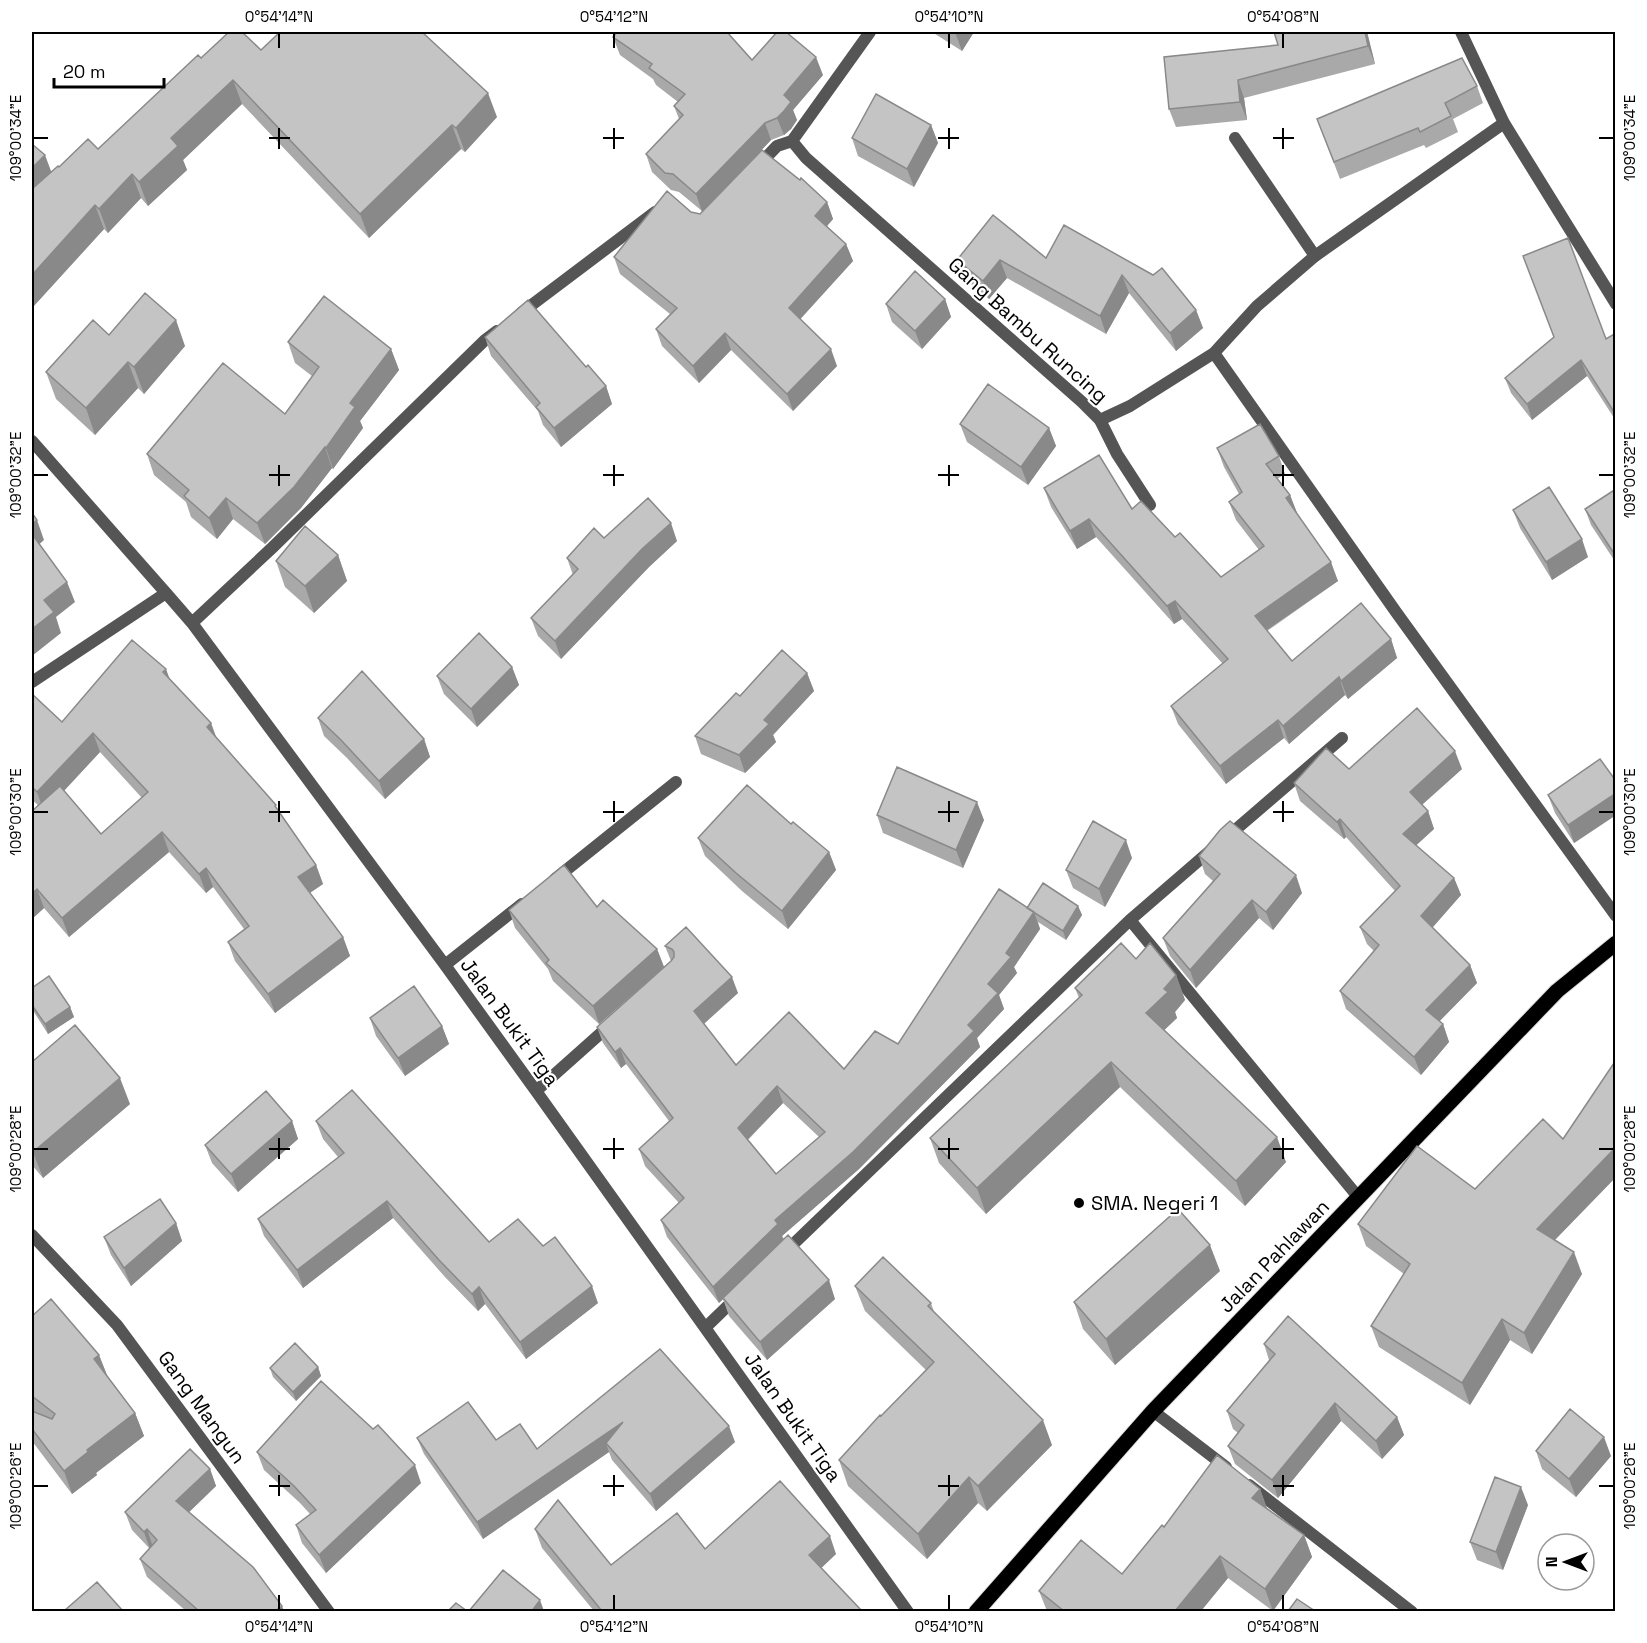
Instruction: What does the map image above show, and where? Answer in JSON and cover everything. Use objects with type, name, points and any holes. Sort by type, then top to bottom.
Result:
[{"type":"main road","name":"Jalan Pahlawan","points":[[976,1611],[1153,1411],[1557,991],[1616,943]]},
{"type":"street","points":[[752,172],[777,146],[792,141],[870,32]]},
{"type":"street","points":[[1461,32],[1504,123],[1616,304]]},
{"type":"street","name":"Gang Bambu Runcing","points":[[792,141],[806,158],[1100,420],[1130,406],[1214,353],[1257,306],[1315,256],[1504,123]]},
{"type":"street","points":[[1235,138],[1315,256]]},
{"type":"street","points":[[192,623],[485,340],[666,204]]},
{"type":"street","points":[[1214,353],[1396,612],[1616,916]]},
{"type":"street","points":[[1100,420],[1117,454],[1150,505]]},
{"type":"street","name":"Jalan Bukit Tiga","points":[[32,441],[192,623],[446,965],[908,1611]]},
{"type":"street","points":[[32,681],[166,593]]},
{"type":"street","points":[[773,1263],[1130,920],[1342,738]]},
{"type":"street","points":[[547,885],[676,782]]},
{"type":"street","points":[[446,965],[529,899]]},
{"type":"street","points":[[1130,920],[1359,1198]]},
{"type":"street","points":[[536,1090],[619,1017]]},
{"type":"street","name":"Gang Mangun","points":[[32,1235],[117,1325],[328,1611]]},
{"type":"street","points":[[706,1327],[747,1287]]},
{"type":"street","points":[[1153,1411],[1412,1611]]},
{"type":"building","points":[[229,32],[242,32],[261,50],[280,32],[422,32],[488,93],[456,128],[452,125],[360,214],[233,80],[171,138],[178,146],[139,182],[132,174],[99,209],[95,205],[32,275],[32,189],[88,139],[98,149],[198,55],[201,58]]},
{"type":"building","points":[[617,32],[727,32],[752,60],[777,32],[786,32],[816,57],[784,95],[791,102],[784,111],[777,118],[765,123],[696,194],[673,174],[665,173],[646,154],[683,115],[674,106],[685,94],[649,68],[652,64],[613,37]]},
{"type":"building","points":[[1274,32],[1365,32],[1368,46],[1238,80],[1240,102],[1169,109],[1164,57],[1278,45]]},
{"type":"building","points":[[1462,58],[1477,86],[1445,103],[1451,116],[1420,132],[1418,128],[1334,162],[1317,119]]},
{"type":"building","points":[[876,94],[931,125],[907,169],[852,138]]},
{"type":"building","points":[[32,144],[45,155],[32,168]]},
{"type":"building","points":[[762,150],[800,180],[801,178],[827,202],[815,216],[846,244],[789,308],[831,349],[787,394],[725,333],[693,366],[656,329],[677,308],[614,257],[667,191],[691,212],[700,214]]},
{"type":"building","points":[[993,215],[1046,258],[1064,225],[1153,275],[1162,268],[1196,310],[1170,333],[1122,275],[1100,316],[1000,260],[983,281],[957,260]]},
{"type":"building","points":[[1568,238],[1606,339],[1616,333],[1616,415],[1581,360],[1527,404],[1505,378],[1554,337],[1523,256]]},
{"type":"building","points":[[915,271],[945,299],[915,331],[886,304]]},
{"type":"building","points":[[145,293],[176,320],[134,367],[128,362],[86,408],[46,372],[93,320],[109,335]]},
{"type":"building","points":[[324,296],[391,349],[350,403],[355,407],[326,448],[294,487],[257,523],[226,498],[209,518],[184,496],[189,490],[147,454],[223,363],[285,414],[319,367],[288,342]]},
{"type":"building","points":[[528,300],[586,367],[588,365],[606,386],[554,428],[536,407],[540,403],[485,337]]},
{"type":"building","points":[[988,384],[1049,428],[1021,467],[960,424]]},
{"type":"building","points":[[1260,424],[1279,456],[1266,464],[1290,495],[1286,498],[1331,562],[1255,616],[1292,661],[1361,603],[1391,639],[1341,681],[1339,677],[1283,726],[1278,720],[1220,766],[1171,706],[1228,659],[1175,601],[1167,606],[1089,519],[1070,531],[1044,488],[1099,455],[1132,509],[1141,501],[1175,537],[1180,533],[1221,577],[1264,546],[1229,502],[1242,492],[1217,448]]},
{"type":"building","points":[[1549,487],[1582,539],[1546,562],[1513,510]]},
{"type":"building","points":[[1616,489],[1616,555],[1615,555],[1585,509]]},
{"type":"building","points":[[648,498],[671,523],[642,549],[555,641],[531,618],[578,569],[567,558],[594,528],[604,538]]},
{"type":"building","points":[[32,513],[37,520],[32,524]]},
{"type":"building","points":[[305,526],[338,555],[305,586],[276,561]]},
{"type":"building","points":[[32,534],[67,582],[44,600],[54,612],[32,629]]},
{"type":"building","points":[[479,633],[512,667],[471,709],[437,676]]},
{"type":"building","points":[[132,640],[166,669],[163,672],[211,723],[207,727],[276,805],[316,865],[298,877],[343,937],[268,994],[228,942],[249,926],[206,868],[199,874],[162,832],[62,918],[37,889],[32,894],[32,811],[60,786],[101,834],[148,792],[93,733],[37,792],[32,787],[32,694],[62,722]]},
{"type":"building","points":[[782,650],[807,673],[764,720],[769,724],[739,755],[695,736],[736,693],[740,696]]},
{"type":"building","points":[[362,671],[424,739],[379,781],[318,718]]},
{"type":"building","points":[[1417,708],[1455,751],[1410,792],[1428,811],[1403,834],[1454,878],[1421,916],[1470,965],[1426,1010],[1443,1024],[1414,1057],[1340,991],[1379,945],[1360,927],[1400,886],[1340,819],[1337,822],[1294,783],[1326,748],[1349,769]]},
{"type":"building","points":[[1600,759],[1616,781],[1616,793],[1568,825],[1548,795]]},
{"type":"building","points":[[897,767],[977,802],[956,850],[877,815]]},
{"type":"building","points":[[747,785],[791,824],[793,822],[829,852],[782,911],[698,838]]},
{"type":"building","points":[[1093,821],[1126,840],[1099,889],[1066,870]]},
{"type":"building","points":[[1230,821],[1296,875],[1266,912],[1252,900],[1190,970],[1163,938],[1220,874],[1199,856]]},
{"type":"building","points":[[564,865],[597,907],[603,900],[657,949],[593,1006],[546,963],[549,960],[509,910]]},
{"type":"building","points":[[1043,883],[1078,906],[1063,931],[1027,908]]},
{"type":"building","points":[[999,889],[1034,912],[1006,953],[1011,957],[988,984],[998,993],[968,1025],[974,1031],[853,1152],[775,1220],[778,1224],[713,1287],[661,1220],[684,1198],[639,1149],[673,1118],[620,1048],[615,1052],[597,1027],[671,961],[674,952],[665,946],[686,927],[732,977],[694,1011],[736,1065],[789,1012],[844,1069],[875,1031],[898,1044]],"holes":[[[777,1086],[825,1132],[776,1174],[738,1128]]]},
{"type":"building","points":[[1121,943],[1136,959],[1150,943],[1176,975],[1164,989],[1168,992],[1146,1013],[1277,1137],[1236,1181],[1111,1062],[977,1188],[930,1138],[1082,995],[1075,988]]},
{"type":"building","points":[[49,976],[70,1007],[45,1024],[32,1005],[32,988]]},
{"type":"building","points":[[414,986],[442,1026],[398,1058],[370,1018]]},
{"type":"building","points":[[75,1025],[120,1078],[33,1152],[32,1062]]},
{"type":"building","points":[[1616,1060],[1616,1147],[1537,1229],[1574,1252],[1524,1333],[1502,1319],[1462,1383],[1371,1326],[1410,1264],[1358,1224],[1417,1146],[1475,1189],[1543,1119],[1563,1139]]},
{"type":"building","points":[[352,1090],[489,1242],[518,1219],[543,1246],[555,1237],[592,1286],[520,1342],[479,1287],[472,1294],[387,1201],[297,1270],[258,1219],[344,1153],[316,1121]]},
{"type":"building","points":[[266,1091],[292,1121],[231,1174],[205,1145]]},
{"type":"building","points":[[160,1199],[176,1223],[124,1268],[104,1237]]},
{"type":"building","points":[[1178,1209],[1210,1245],[1106,1339],[1074,1302]]},
{"type":"building","points":[[788,1235],[829,1280],[760,1342],[723,1298]]},
{"type":"building","points":[[883,1257],[931,1303],[928,1306],[1043,1420],[978,1486],[969,1477],[918,1534],[839,1460],[880,1415],[934,1362],[855,1286]]},
{"type":"building","points":[[51,1299],[99,1355],[94,1359],[135,1413],[64,1471],[32,1429],[32,1411],[52,1419],[55,1414],[32,1396],[32,1316]]},
{"type":"building","points":[[1288,1316],[1397,1417],[1376,1441],[1335,1403],[1272,1480],[1228,1446],[1244,1425],[1227,1411],[1275,1354],[1264,1344]]},
{"type":"building","points":[[295,1343],[318,1367],[293,1392],[270,1368]]},
{"type":"building","points":[[660,1349],[729,1426],[650,1494],[606,1443],[623,1422],[477,1522],[417,1438],[468,1402],[496,1440],[520,1424],[537,1449]]},
{"type":"building","points":[[321,1381],[373,1429],[378,1425],[415,1465],[319,1555],[296,1525],[316,1510],[257,1452]]},
{"type":"building","points":[[1570,1409],[1604,1437],[1569,1479],[1536,1451]]},
{"type":"building","points":[[190,1449],[210,1469],[176,1501],[253,1567],[282,1606],[275,1611],[199,1611],[140,1559],[157,1540],[147,1529],[144,1532],[125,1512]]},
{"type":"building","points":[[1217,1455],[1260,1489],[1252,1498],[1304,1535],[1265,1589],[1220,1556],[1175,1611],[1064,1611],[1039,1591],[1081,1540],[1122,1574],[1162,1525],[1164,1527]]},
{"type":"building","points":[[1495,1477],[1521,1487],[1496,1552],[1470,1542]]},
{"type":"building","points":[[780,1481],[830,1536],[809,1555],[862,1611],[602,1611],[535,1529],[558,1500],[611,1565],[677,1513],[705,1549]]},
{"type":"building","points":[[503,1570],[540,1600],[532,1611],[469,1611]]},
{"type":"building","points":[[97,1582],[123,1611],[64,1611]]},
{"type":"building","points":[[1297,1599],[1315,1611],[1288,1611]]},
{"type":"building","points":[[456,1603],[467,1611],[448,1611]]},
{"type":"place","name":"SMA. Negeri 1","points":[[1079,1203]]}]
